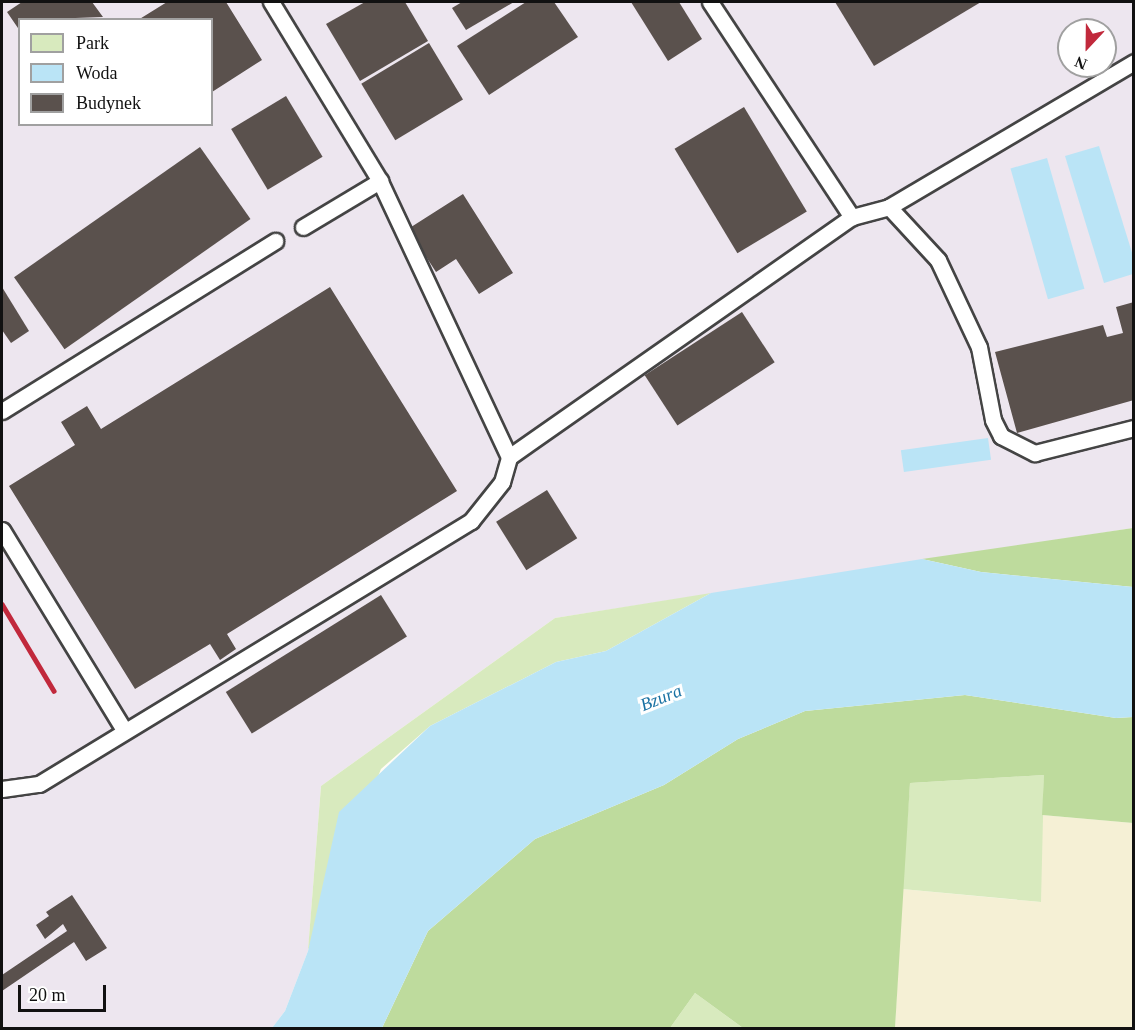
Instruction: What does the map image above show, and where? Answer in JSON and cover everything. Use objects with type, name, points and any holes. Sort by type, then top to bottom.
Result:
[{"type":"lane","points":[[271,2],[380,181],[509,457]]},
{"type":"lane","points":[[710,2],[852,217]]},
{"type":"lane","points":[[2,789],[39,784],[124,730],[471,521],[501,482],[509,457],[852,217],[890,207],[1134,62]]},
{"type":"lane","points":[[303,227],[380,181]]},
{"type":"lane","points":[[890,207],[938,260],[979,347],[993,420],[1001,436],[1035,453],[1134,428]]},
{"type":"lane","points":[[2,411],[275,242]]},
{"type":"lane","points":[[2,530],[124,730]]},
{"type":"shaded area","points":[[2,2],[1133,2],[1133,528],[555,618],[321,786],[308,951],[285,1011],[272,1028],[2,1028]]},
{"type":"shaded area","points":[[1042,815],[1133,823],[1133,1028],[895,1028],[902,889],[1040,902]]},
{"type":"green space","points":[[1133,528],[1133,587],[981,572],[922,559]]},
{"type":"green space","points":[[711,593],[606,651],[556,662],[430,726],[381,769],[308,950],[321,786],[555,618]]},
{"type":"green space","points":[[965,695],[1116,718],[1133,717],[1133,823],[1042,815],[1044,775],[910,783],[895,1028],[743,1028],[695,993],[670,1028],[382,1028],[428,931],[535,839],[664,785],[738,739],[805,711]]},
{"type":"green space","points":[[1044,775],[1041,902],[902,889],[910,783]]},
{"type":"green space","points":[[695,993],[743,1028],[670,1028]]},
{"type":"water","points":[[1099,146],[1134,259],[1133,274],[1104,283],[1065,156]]},
{"type":"water","points":[[1047,158],[1084,289],[1048,299],[1010,168]]},
{"type":"water","points":[[988,438],[991,460],[904,472],[901,450]]},
{"type":"water","name":"Bzura","points":[[922,559],[981,572],[1133,587],[1133,717],[1116,718],[965,695],[805,711],[738,739],[664,785],[535,839],[428,931],[382,1028],[272,1028],[285,1011],[308,951],[339,812],[430,726],[556,662],[606,651],[711,593]]},
{"type":"building","points":[[22,2],[92,2],[103,17],[18,18],[18,28],[7,12]]},
{"type":"building","points":[[167,2],[226,2],[262,60],[213,91],[213,18],[141,18]]},
{"type":"building","points":[[365,2],[405,2],[428,41],[360,81],[326,24]]},
{"type":"building","points":[[462,2],[514,2],[466,30],[452,8]]},
{"type":"building","points":[[526,2],[554,2],[578,37],[489,95],[457,46]]},
{"type":"building","points":[[631,2],[679,2],[702,39],[668,61]]},
{"type":"building","points":[[835,2],[981,2],[874,66]]},
{"type":"building","points":[[429,43],[463,100],[395,140],[361,84]]},
{"type":"building","points":[[286,96],[323,157],[268,190],[231,129]]},
{"type":"building","points":[[744,107],[807,212],[737,253],[675,149]]},
{"type":"building","points":[[200,147],[250,219],[65,349],[14,277]]},
{"type":"building","points":[[463,194],[513,273],[479,294],[456,259],[436,272],[408,229]]},
{"type":"building","points":[[2,287],[29,331],[11,343],[2,330]]},
{"type":"building","points":[[330,287],[457,491],[227,634],[236,649],[220,660],[210,644],[135,689],[9,486],[75,445],[61,422],[87,406],[101,429]]},
{"type":"building","points":[[1134,302],[1134,400],[1017,433],[995,352],[1103,325],[1107,337],[1123,333],[1116,307]]},
{"type":"building","points":[[742,312],[775,362],[677,425],[645,375]]},
{"type":"building","points":[[547,490],[577,538],[526,570],[496,522]]},
{"type":"building","points":[[381,595],[407,637],[252,734],[226,692]]},
{"type":"building","points":[[72,895],[107,948],[86,961],[74,942],[2,991],[2,975],[67,931],[63,924],[45,939],[36,925],[49,916],[46,912]]},
{"type":"railway","points":[[2,604],[54,691]]}]
